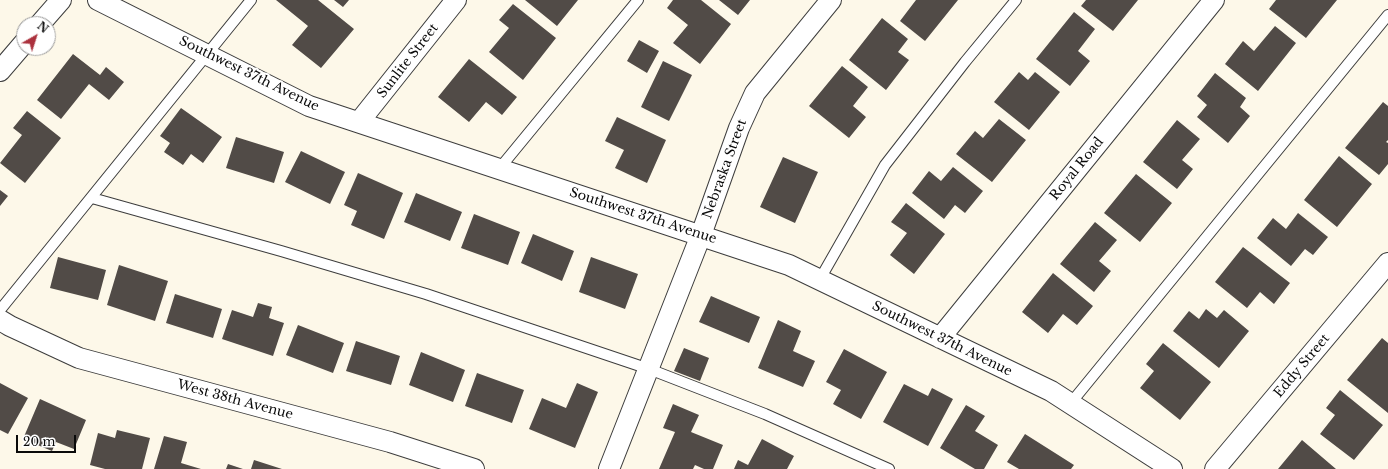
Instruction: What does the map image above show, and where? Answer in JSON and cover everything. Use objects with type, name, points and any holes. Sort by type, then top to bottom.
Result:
[{"type":"street","points":[[47,16],[61,0]]},
{"type":"street","name":"Southwest 37th Avenue","points":[[98,0],[309,106],[790,265],[1050,391],[1172,469]]},
{"type":"street","name":"Sunlite Street","points":[[359,122],[456,0]]},
{"type":"street","name":"Nebraska Street","points":[[609,469],[701,235],[739,128],[755,93],[831,0]]},
{"type":"street","name":"Royal Road","points":[[940,338],[1214,0]]},
{"type":"street","points":[[0,71],[16,52]]},
{"type":"street","name":"Eddy Street","points":[[1215,469],[1388,263]]},
{"type":"street","name":"West 38th Avenue","points":[[0,320],[79,358],[390,442],[474,469]]},
{"type":"lane","points":[[0,310],[251,0]]},
{"type":"lane","points":[[499,169],[638,0]]},
{"type":"lane","points":[[820,279],[885,165],[1016,0]]},
{"type":"lane","points":[[1070,404],[1388,15]]},
{"type":"lane","points":[[92,198],[281,251],[426,294],[648,368],[765,414],[889,469]]},
{"type":"building","points":[[276,0],[318,0],[354,29],[321,68],[292,45],[308,26]]},
{"type":"building","points":[[334,0],[349,0],[343,7]]},
{"type":"building","points":[[525,0],[578,0],[557,26]]},
{"type":"building","points":[[673,0],[701,0],[731,24],[700,64],[673,43],[688,25],[667,8]]},
{"type":"building","points":[[719,0],[750,0],[738,15]]},
{"type":"building","points":[[916,0],[958,0],[925,41],[900,21]]},
{"type":"building","points":[[1086,0],[1138,0],[1113,31],[1081,6]]},
{"type":"building","points":[[1276,0],[1337,0],[1306,38],[1269,9]]},
{"type":"building","points":[[513,4],[556,38],[523,80],[489,52],[509,28],[499,20]]},
{"type":"building","points":[[1074,12],[1095,29],[1078,51],[1090,61],[1070,86],[1036,59]]},
{"type":"building","points":[[882,18],[908,39],[898,52],[909,60],[886,90],[849,60]]},
{"type":"building","points":[[1275,26],[1296,43],[1258,91],[1225,64],[1243,41],[1254,51]]},
{"type":"building","points":[[639,40],[659,51],[647,73],[627,61]]},
{"type":"building","points":[[73,54],[100,75],[106,67],[124,82],[109,100],[89,84],[61,119],[37,100]]},
{"type":"building","points":[[469,59],[517,97],[502,115],[486,102],[469,122],[438,97]]},
{"type":"building","points":[[663,61],[692,75],[669,121],[641,107]]},
{"type":"building","points":[[842,66],[868,87],[853,106],[866,117],[849,138],[809,106]]},
{"type":"building","points":[[1019,72],[1028,80],[1035,72],[1060,92],[1029,130],[994,102]]},
{"type":"building","points":[[1215,73],[1246,98],[1240,107],[1250,116],[1228,143],[1197,117],[1207,105],[1197,96]]},
{"type":"building","points":[[1383,102],[1388,106],[1388,140],[1386,142],[1388,143],[1388,164],[1379,175],[1345,148]]},
{"type":"building","points":[[181,108],[222,137],[203,163],[191,154],[183,165],[164,152],[170,143],[160,136]]},
{"type":"building","points":[[27,111],[61,138],[25,183],[0,163],[22,135],[13,128]]},
{"type":"building","points":[[617,117],[666,140],[647,183],[615,168],[624,150],[605,141]]},
{"type":"building","points":[[999,119],[1026,140],[992,182],[956,154],[975,131],[983,138]]},
{"type":"building","points":[[1177,120],[1200,139],[1182,160],[1193,169],[1177,189],[1143,162]]},
{"type":"building","points":[[236,137],[284,152],[274,183],[226,168]]},
{"type":"building","points":[[301,151],[345,172],[330,204],[285,182]]},
{"type":"building","points":[[1339,156],[1372,184],[1337,227],[1304,200]]},
{"type":"building","points":[[783,157],[818,172],[795,223],[760,207]]},
{"type":"building","points":[[953,167],[983,191],[965,213],[955,205],[944,219],[912,193],[929,171],[941,181]]},
{"type":"building","points":[[358,173],[403,193],[384,239],[351,225],[357,211],[344,205]]},
{"type":"building","points":[[1136,174],[1172,203],[1140,242],[1104,213]]},
{"type":"building","points":[[0,190],[8,196],[0,206]]},
{"type":"building","points":[[416,193],[462,212],[450,241],[404,222]]},
{"type":"building","points":[[906,203],[945,234],[914,274],[890,255],[907,233],[891,222]]},
{"type":"building","points":[[1298,213],[1328,237],[1313,255],[1305,249],[1291,266],[1257,238],[1273,218],[1286,229]]},
{"type":"building","points":[[474,214],[520,232],[508,265],[461,248]]},
{"type":"building","points":[[1095,222],[1117,240],[1099,261],[1111,271],[1094,292],[1060,264]]},
{"type":"building","points":[[533,234],[574,251],[562,281],[521,263]]},
{"type":"building","points":[[1243,247],[1290,283],[1274,304],[1260,292],[1247,308],[1215,282]]},
{"type":"building","points":[[58,257],[106,270],[98,300],[50,288]]},
{"type":"building","points":[[591,257],[638,274],[625,309],[579,292]]},
{"type":"building","points":[[119,265],[168,281],[155,321],[107,305]]},
{"type":"building","points":[[1053,273],[1093,306],[1077,325],[1063,314],[1048,333],[1022,312]]},
{"type":"building","points":[[175,294],[222,309],[213,338],[166,323]]},
{"type":"building","points":[[711,296],[760,317],[749,343],[699,322]]},
{"type":"building","points":[[258,303],[272,307],[269,318],[284,323],[273,356],[222,339],[232,310],[253,317]]},
{"type":"building","points":[[1206,309],[1217,318],[1224,310],[1249,331],[1219,368],[1173,331],[1189,311],[1199,319]]},
{"type":"building","points":[[778,320],[801,331],[793,351],[815,361],[803,387],[758,368]]},
{"type":"building","points":[[298,325],[344,343],[333,373],[286,355]]},
{"type":"building","points":[[1382,338],[1388,343],[1388,413],[1347,380]]},
{"type":"building","points":[[356,341],[400,356],[391,385],[346,371]]},
{"type":"building","points":[[1163,343],[1211,382],[1180,420],[1140,388],[1154,371],[1146,364]]},
{"type":"building","points":[[684,348],[709,358],[700,381],[674,371]]},
{"type":"building","points":[[844,349],[887,372],[861,419],[833,404],[841,390],[826,382]]},
{"type":"building","points":[[421,352],[465,370],[453,402],[409,385]]},
{"type":"building","points":[[477,373],[524,390],[512,423],[465,406]]},
{"type":"building","points":[[0,383],[28,398],[8,434],[0,430]]},
{"type":"building","points":[[577,383],[598,392],[575,448],[529,429],[542,398],[566,408]]},
{"type":"building","points":[[904,384],[928,396],[932,388],[953,399],[928,446],[883,422]]},
{"type":"building","points":[[1340,390],[1383,425],[1354,460],[1320,434],[1335,415],[1326,408]]},
{"type":"building","points":[[40,399],[86,420],[74,449],[56,442],[52,451],[23,439]]},
{"type":"building","points":[[673,404],[699,415],[691,432],[723,445],[713,469],[704,469],[695,465],[693,469],[659,469],[675,432],[663,428]]},
{"type":"building","points":[[966,405],[985,416],[975,431],[998,445],[984,469],[975,469],[940,448]]},
{"type":"building","points":[[117,430],[150,438],[142,469],[105,469],[90,465],[98,433],[115,438]]},
{"type":"building","points":[[1025,434],[1074,465],[1071,469],[1019,469],[1007,462]]},
{"type":"building","points":[[164,436],[187,442],[181,463],[201,469],[154,469]]},
{"type":"building","points":[[762,439],[794,456],[787,469],[734,469],[738,460],[748,465]]},
{"type":"building","points":[[1302,440],[1336,469],[1278,469]]},
{"type":"building","points":[[254,460],[282,469],[251,469]]},
{"type":"building","points":[[228,464],[243,469],[226,469]]}]
